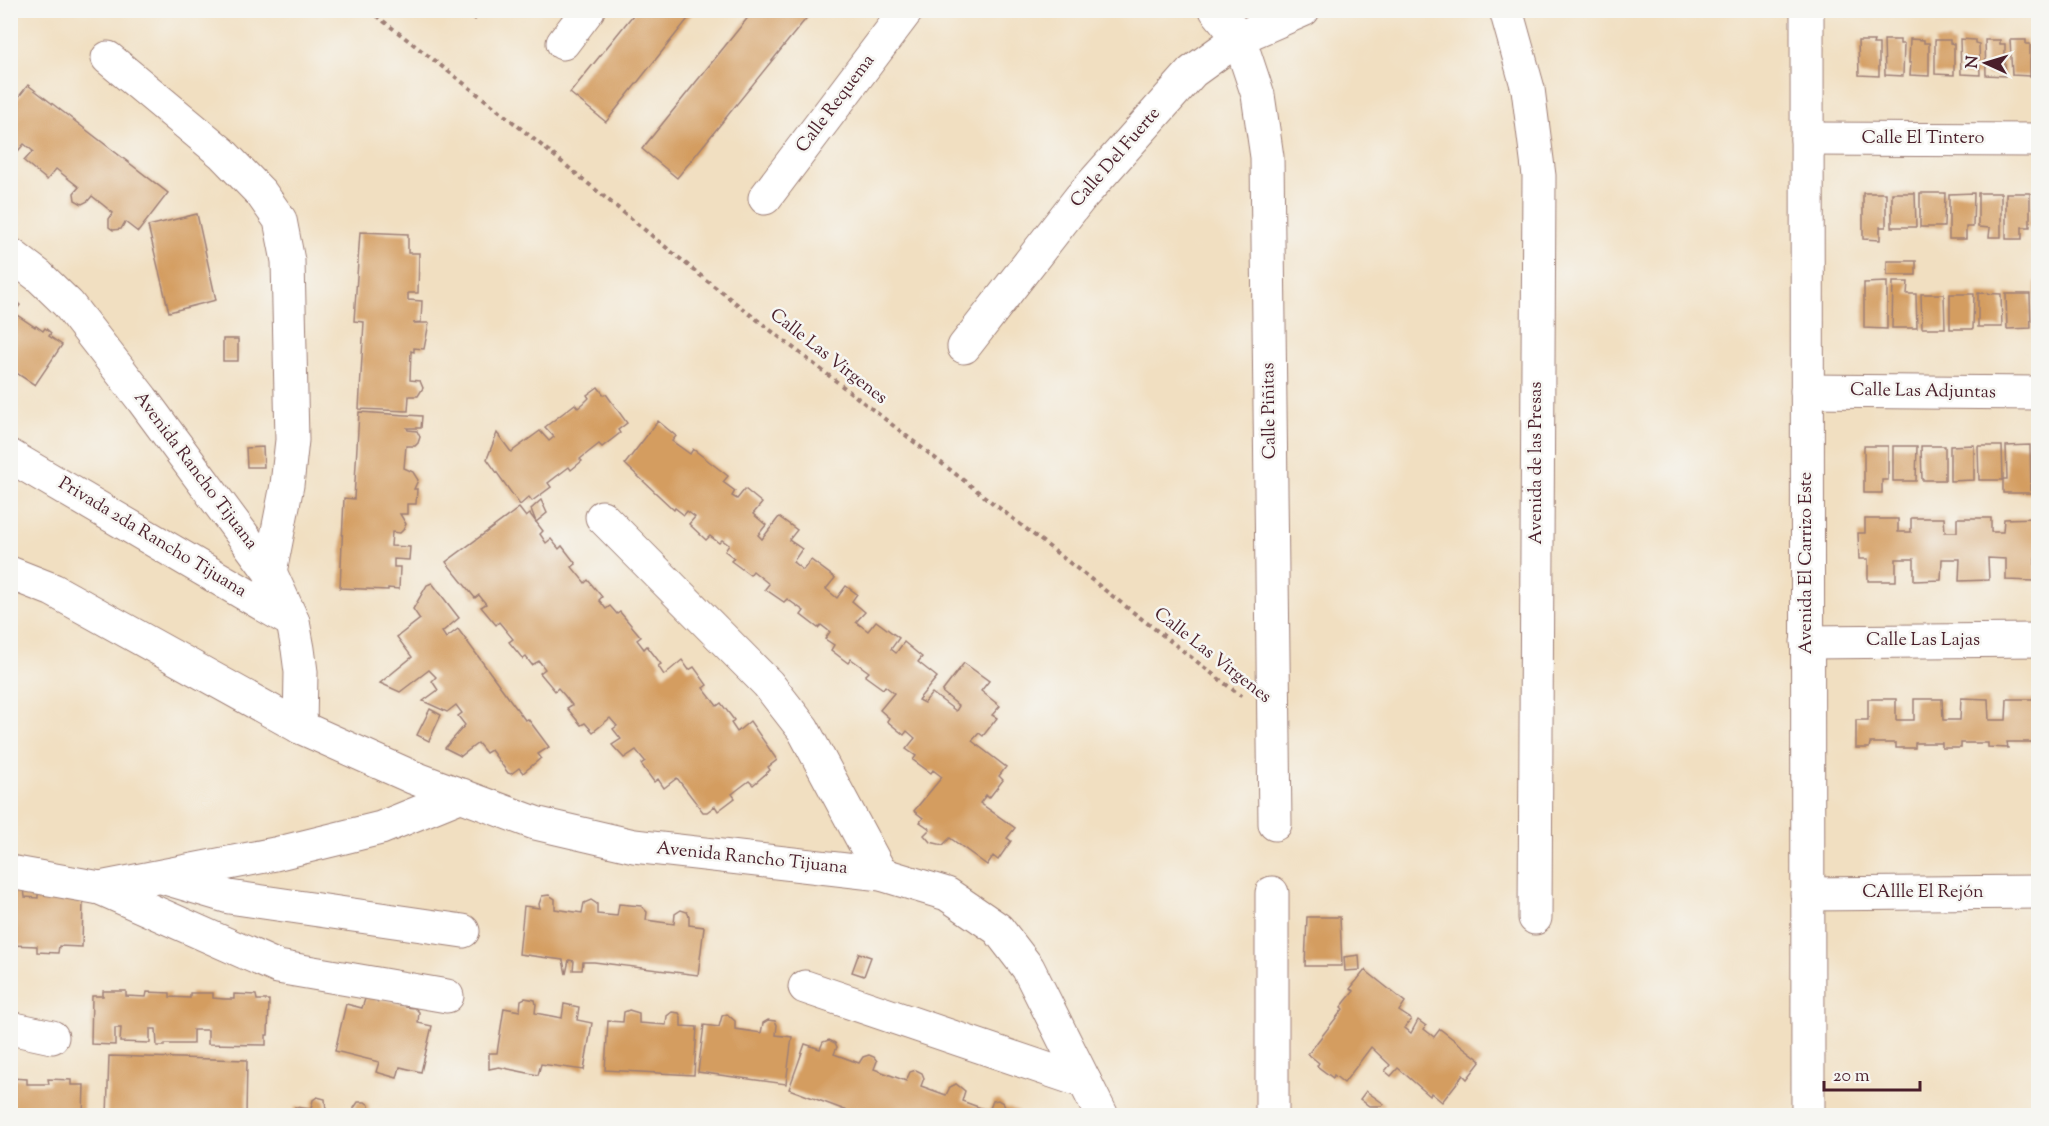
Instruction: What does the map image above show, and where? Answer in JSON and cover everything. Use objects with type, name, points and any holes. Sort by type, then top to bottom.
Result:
[{"type":"street","points":[[563,43],[588,10]]},
{"type":"street","name":"Calle Requema","points":[[765,198],[907,10]]},
{"type":"street","name":"Calle Piñitas","points":[[1216,10],[1239,38],[1258,95],[1267,157],[1275,824]]},
{"type":"street","name":"Calle Del Fuerte","points":[[964,347],[1080,198],[1192,72],[1239,38],[1303,10]]},
{"type":"street","name":"Avenida de las Presas","points":[[1506,10],[1527,89],[1539,176],[1535,918]]},
{"type":"street","name":"Avenida El Carrizo Este","points":[[1807,10],[1808,1116]]},
{"type":"street","points":[[108,58],[222,153],[261,193],[280,219],[288,261],[291,440],[287,485],[270,572]]},
{"type":"street","name":"Calle El Tintero","points":[[1807,139],[2038,140]]},
{"type":"street","name":"Avenida Rancho Tijuana","points":[[10,254],[39,276],[68,304],[142,399],[270,572],[292,622],[301,672],[300,727]]},
{"type":"street","name":"Calle Las Adjuntas","points":[[1807,391],[2038,393]]},
{"type":"street","name":"Privada 2da Rancho Tijuana","points":[[10,456],[292,622]]},
{"type":"street","points":[[602,517],[725,639],[775,693],[803,729],[881,874]]},
{"type":"street","name":"Avenida Rancho Tijuana","points":[[10,573],[53,590],[300,727],[412,777],[535,823],[634,846],[881,874],[947,894],[998,929],[1028,969],[1102,1116]]},
{"type":"street","name":"Calle Las Lajas","points":[[1807,642],[2038,640]]},
{"type":"street","points":[[100,888],[275,854],[381,828],[462,795]]},
{"type":"street","points":[[10,872],[100,888],[278,967],[447,996]]},
{"type":"street","points":[[161,876],[229,897],[463,931]]},
{"type":"street","name":"CAllle El Rejón","points":[[1808,894],[2038,892]]},
{"type":"street","points":[[1272,893],[1272,1116]]},
{"type":"street","points":[[805,987],[1085,1082]]},
{"type":"street","points":[[10,1028],[52,1036]]},
{"type":"path","name":"Calle Las Virgenes","points":[[369,10],[497,109],[706,280],[1274,722]]},
{"type":"building","points":[[463,10],[483,10],[475,20]]},
{"type":"building","points":[[637,10],[695,10],[606,122],[570,93]]},
{"type":"building","points":[[754,10],[813,10],[677,178],[642,149]]},
{"type":"building","points":[[2037,36],[2038,62],[2035,62]]},
{"type":"building","points":[[1910,39],[1924,40],[1924,43],[1929,43],[1929,76],[1910,75]]},
{"type":"building","points":[[1960,39],[1975,40],[1975,43],[1979,44],[1980,75],[1961,74]]},
{"type":"building","points":[[1884,40],[1900,40],[1900,44],[1904,44],[1903,76],[1885,75]]},
{"type":"building","points":[[1935,40],[1950,40],[1950,43],[1954,44],[1954,75],[1935,74]]},
{"type":"building","points":[[1985,40],[2000,40],[2000,44],[2005,44],[2005,76],[1986,75]]},
{"type":"building","points":[[2010,40],[2026,40],[2026,44],[2030,44],[2030,76],[2012,75]]},
{"type":"building","points":[[1858,41],[1874,41],[1873,44],[1879,44],[1879,76],[1859,75]]},
{"type":"building","points":[[28,85],[168,193],[138,232],[125,222],[121,229],[113,230],[109,227],[109,219],[113,213],[92,196],[82,204],[75,200],[74,193],[79,187],[56,169],[47,180],[24,161],[33,151],[24,144],[18,151],[10,146],[10,108]]},
{"type":"building","points":[[2034,192],[2038,192],[2038,245],[2035,245]]},
{"type":"building","points":[[1863,193],[1886,193],[1886,227],[1880,227],[1880,240],[1863,239]]},
{"type":"building","points":[[1892,193],[1915,193],[1916,227],[1892,227]]},
{"type":"building","points":[[1920,193],[1945,193],[1944,227],[1920,227]]},
{"type":"building","points":[[1974,193],[1973,227],[1966,227],[1966,239],[1949,239],[1949,194]]},
{"type":"building","points":[[1978,193],[2001,193],[2001,237],[1989,237],[1990,228],[1978,227]]},
{"type":"building","points":[[2006,193],[2030,193],[2030,227],[2022,227],[2022,239],[2006,239]]},
{"type":"building","points":[[197,214],[216,300],[169,312],[148,226]]},
{"type":"building","points":[[360,232],[408,234],[408,253],[419,253],[418,293],[408,293],[408,300],[422,301],[421,322],[413,323],[429,323],[424,349],[414,348],[414,352],[411,351],[410,380],[420,381],[423,388],[418,396],[409,396],[408,411],[359,409],[364,322],[354,321]]},
{"type":"building","points":[[1887,261],[1916,261],[1916,275],[1887,275]]},
{"type":"building","points":[[1887,282],[1887,329],[1864,328],[1864,283]]},
{"type":"building","points":[[1893,282],[1908,282],[1907,294],[1916,294],[1917,328],[1892,328]]},
{"type":"building","points":[[2035,282],[2038,282],[2038,329],[2035,329]]},
{"type":"building","points":[[1978,293],[2001,294],[2002,327],[1978,327]]},
{"type":"building","points":[[1921,294],[1944,294],[1945,328],[1922,328]]},
{"type":"building","points":[[1950,294],[1974,294],[1973,329],[1950,329]]},
{"type":"building","points":[[2006,294],[2030,294],[2031,328],[2007,329]]},
{"type":"building","points":[[10,296],[20,305],[14,313],[43,331],[45,328],[51,333],[49,336],[62,345],[35,385],[10,369]]},
{"type":"building","points":[[223,339],[238,339],[238,361],[223,361]]},
{"type":"building","points":[[598,387],[604,395],[606,394],[627,423],[618,430],[620,433],[602,447],[599,444],[580,459],[582,461],[571,470],[569,467],[548,483],[551,487],[532,501],[529,497],[520,505],[487,459],[497,433],[511,452],[540,431],[549,441],[554,437],[545,427],[575,404],[578,408],[589,398],[587,395]]},
{"type":"building","points":[[359,412],[422,416],[421,428],[407,428],[417,431],[420,437],[415,446],[406,446],[404,468],[413,472],[418,480],[414,489],[417,489],[416,504],[407,504],[407,514],[400,514],[406,524],[403,530],[400,533],[392,532],[391,546],[410,547],[409,560],[394,559],[394,567],[400,567],[399,589],[340,588],[344,498],[354,499]]},
{"type":"building","points":[[658,421],[676,436],[672,441],[690,454],[693,449],[728,476],[723,482],[735,491],[732,496],[737,499],[745,489],[762,503],[753,514],[766,525],[758,535],[762,539],[779,517],[797,530],[789,540],[802,549],[793,562],[803,570],[811,560],[835,578],[826,589],[837,598],[846,586],[857,594],[852,601],[865,612],[856,622],[868,631],[876,621],[899,638],[891,649],[896,653],[904,642],[922,657],[918,662],[937,677],[918,700],[924,703],[932,693],[956,711],[959,706],[942,692],[964,663],[989,681],[981,691],[1000,706],[992,715],[997,718],[983,736],[979,733],[972,741],[1006,767],[999,776],[1003,780],[989,798],[986,795],[980,803],[1015,828],[1007,838],[1011,841],[998,860],[993,856],[987,865],[950,838],[943,845],[930,842],[924,835],[930,829],[920,822],[923,818],[914,811],[942,777],[933,770],[931,773],[913,760],[916,756],[906,749],[915,738],[907,731],[904,735],[887,721],[889,718],[880,710],[894,693],[885,686],[883,689],[865,676],[869,672],[851,659],[848,663],[831,650],[834,645],[825,639],[830,632],[821,625],[818,628],[801,615],[804,611],[787,599],[784,602],[765,589],[769,584],[753,571],[750,575],[731,561],[734,558],[725,551],[729,545],[722,540],[719,543],[710,536],[706,540],[689,524],[695,517],[687,511],[684,515],[675,508],[674,510],[625,464]]},
{"type":"building","points":[[1974,445],[1974,480],[1950,481],[1950,446]]},
{"type":"building","points":[[2030,445],[2031,493],[2003,493],[2003,480],[1979,480],[1978,446],[2002,446],[2003,479],[2007,479],[2006,446]]},
{"type":"building","points":[[1864,446],[1888,446],[1888,480],[1882,480],[1882,493],[1864,493]]},
{"type":"building","points":[[1893,446],[1917,446],[1916,481],[1893,481]]},
{"type":"building","points":[[1921,446],[1945,446],[1945,480],[1922,480]]},
{"type":"building","points":[[2036,446],[2038,446],[2038,480],[2036,480]]},
{"type":"building","points":[[263,447],[264,467],[247,467],[246,448]]},
{"type":"building","points":[[541,500],[547,513],[536,522],[531,509]]},
{"type":"building","points":[[519,508],[526,517],[530,514],[543,531],[540,534],[546,543],[551,539],[559,549],[562,546],[576,564],[572,567],[585,583],[588,580],[602,597],[599,600],[606,609],[610,606],[617,614],[620,612],[641,637],[637,640],[644,649],[647,646],[661,664],[658,666],[664,675],[682,660],[689,670],[694,667],[707,685],[703,688],[717,706],[721,703],[734,720],[731,723],[737,732],[750,721],[777,760],[768,767],[770,770],[753,785],[749,781],[732,794],[735,798],[718,811],[715,806],[703,812],[677,778],[664,788],[658,779],[654,782],[641,764],[645,761],[636,750],[624,758],[612,745],[621,739],[613,729],[617,726],[610,718],[593,732],[585,723],[581,725],[567,708],[572,705],[565,696],[558,688],[555,691],[540,673],[545,669],[539,661],[532,665],[526,657],[523,659],[509,642],[513,639],[499,622],[496,625],[481,607],[486,604],[479,595],[475,598],[446,562]]},
{"type":"building","points":[[1911,518],[1944,518],[1945,532],[1957,532],[1957,518],[1991,518],[1991,532],[2003,532],[2004,519],[2037,518],[2038,559],[2035,559],[2035,581],[2006,580],[2006,559],[1988,558],[1989,580],[1959,581],[1960,559],[1942,559],[1941,580],[1914,581],[1914,559],[1896,559],[1896,581],[1868,581],[1868,559],[1859,559],[1858,533],[1865,533],[1865,519],[1898,519],[1898,532],[1911,532]]},
{"type":"building","points":[[432,583],[459,618],[442,632],[446,638],[458,629],[525,720],[528,719],[549,747],[538,754],[541,758],[523,773],[519,768],[511,774],[508,773],[491,750],[486,753],[478,743],[461,756],[445,748],[465,725],[458,716],[462,713],[456,705],[447,712],[423,701],[438,690],[432,681],[436,677],[429,670],[400,692],[380,683],[412,657],[397,637],[420,619],[413,609],[427,585]]},
{"type":"building","points":[[1961,698],[1988,699],[1989,720],[2006,720],[2007,699],[2035,699],[2038,747],[2035,747],[2035,742],[2007,742],[2008,748],[1988,747],[1988,743],[1961,743],[1961,748],[1942,748],[1942,743],[1915,743],[1915,748],[1896,748],[1896,743],[1870,743],[1869,748],[1856,748],[1856,720],[1868,720],[1868,699],[1896,699],[1896,720],[1914,720],[1914,699],[1942,699],[1943,720],[1960,720]]},
{"type":"building","points":[[430,709],[441,715],[429,741],[417,735]]},
{"type":"building","points":[[38,886],[83,899],[82,947],[59,946],[58,953],[37,952],[37,946],[10,945],[10,888],[24,889],[25,897],[38,898]]},
{"type":"building","points":[[549,895],[555,899],[555,909],[582,913],[584,903],[591,900],[597,904],[597,914],[617,916],[619,904],[641,906],[647,912],[646,920],[674,924],[675,914],[681,910],[687,912],[689,925],[704,927],[698,975],[594,962],[583,962],[582,970],[573,970],[574,961],[569,960],[566,974],[563,960],[519,954],[524,906],[540,908],[542,896]]},
{"type":"building","points":[[1307,917],[1340,917],[1342,966],[1305,966]]},
{"type":"building","points":[[859,953],[871,957],[864,976],[852,972]]},
{"type":"building","points":[[1359,955],[1360,970],[1345,971],[1344,957]]},
{"type":"building","points":[[1365,970],[1405,1002],[1399,1011],[1411,1019],[1405,1028],[1411,1033],[1418,1020],[1434,1037],[1440,1029],[1481,1061],[1467,1079],[1463,1075],[1442,1102],[1431,1093],[1430,1096],[1398,1068],[1391,1076],[1385,1071],[1390,1065],[1371,1047],[1344,1083],[1317,1066],[1319,1063],[1308,1054],[1343,1009],[1341,1007],[1354,991],[1350,989]]},
{"type":"building","points":[[103,991],[126,991],[126,996],[146,997],[147,992],[170,993],[170,997],[190,998],[190,993],[213,993],[213,998],[224,999],[234,999],[234,994],[256,995],[257,1000],[269,1000],[266,1045],[208,1044],[208,1030],[193,1030],[193,1044],[157,1046],[156,1029],[150,1029],[150,1043],[120,1042],[121,1028],[115,1028],[115,1045],[91,1044],[92,996],[103,996]]},
{"type":"building","points":[[375,998],[378,1002],[379,999],[415,1008],[419,1012],[418,1023],[432,1026],[421,1072],[400,1067],[397,1078],[376,1072],[379,1062],[335,1051],[346,1004],[362,1008],[365,999]]},
{"type":"building","points":[[525,998],[535,1000],[535,1013],[562,1018],[564,1004],[579,1007],[577,1020],[592,1023],[584,1070],[541,1064],[538,1075],[499,1067],[489,1069],[489,1053],[497,1053],[504,1008],[520,1011],[521,1000]]},
{"type":"building","points":[[629,1010],[639,1013],[639,1023],[666,1025],[667,1016],[672,1012],[679,1013],[681,1026],[697,1027],[694,1075],[605,1070],[608,1021],[623,1022],[624,1012]]},
{"type":"building","points":[[727,1014],[735,1021],[735,1029],[761,1033],[763,1023],[768,1020],[775,1021],[776,1035],[792,1037],[786,1084],[698,1072],[704,1025],[719,1027],[722,1016]]},
{"type":"building","points":[[829,1040],[837,1047],[834,1054],[859,1063],[863,1057],[869,1055],[877,1061],[874,1069],[906,1081],[910,1072],[916,1070],[922,1073],[924,1078],[921,1086],[946,1095],[950,1087],[956,1084],[965,1091],[962,1101],[989,1111],[993,1101],[998,1100],[1005,1107],[1019,1111],[1018,1116],[861,1116],[789,1089],[805,1044],[820,1049],[823,1042]]},
{"type":"building","points":[[109,1056],[247,1060],[246,1116],[107,1116]]},
{"type":"building","points":[[10,1078],[27,1079],[27,1084],[49,1084],[48,1079],[71,1080],[71,1085],[84,1085],[83,1116],[10,1116]]},
{"type":"building","points":[[1366,1091],[1384,1104],[1369,1106],[1360,1099]]},
{"type":"building","points":[[317,1097],[325,1099],[326,1110],[354,1113],[358,1102],[365,1102],[369,1105],[369,1116],[294,1116],[295,1107],[311,1109],[313,1100]]}]
